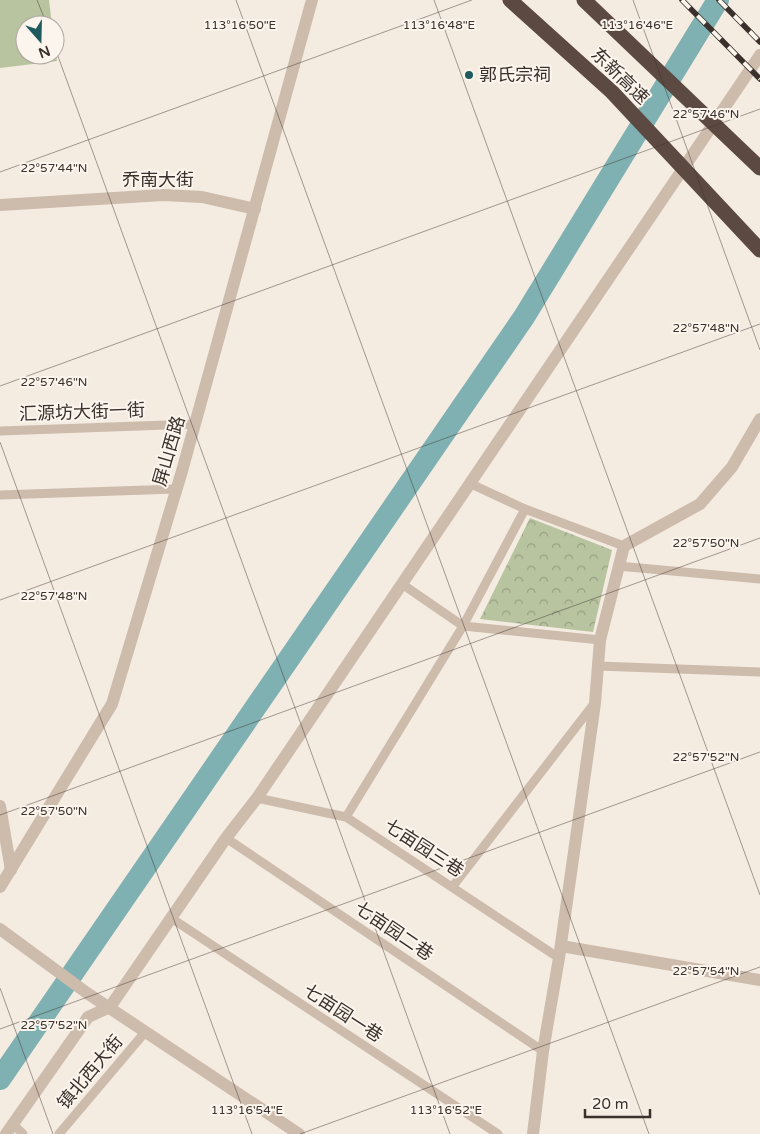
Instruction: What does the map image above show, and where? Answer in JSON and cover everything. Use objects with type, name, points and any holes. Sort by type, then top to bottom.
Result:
[{"type":"highway","name":"东新高速","points":[[510,0],[612,92],[760,250]]},
{"type":"highway","name":"东新高速","points":[[584,0],[760,168]]},
{"type":"street","name":"屏山西路","points":[[0,887],[112,704],[195,424],[312,0]]},
{"type":"street","points":[[9,1129],[88,1017],[110,1007],[226,838],[257,798],[760,55]]},
{"type":"street","name":"乔南大街","points":[[0,205],[163,195],[202,197],[255,209]]},
{"type":"street","points":[[533,1134],[543,1051],[560,952],[595,703],[600,640],[624,546],[700,504],[732,467],[760,419]]},
{"type":"street","points":[[0,806],[11,870]]},
{"type":"street","points":[[0,929],[87,993],[298,1134]]},
{"type":"street","points":[[560,952],[760,980]]},
{"type":"lane","name":"汇源坊大街一街","points":[[0,431],[195,424]]},
{"type":"lane","points":[[470,483],[525,509],[624,546]]},
{"type":"lane","points":[[0,495],[176,489]]},
{"type":"lane","points":[[346,817],[463,626],[525,509]]},
{"type":"lane","points":[[618,566],[760,579]]},
{"type":"lane","points":[[402,584],[463,626],[600,640]]},
{"type":"lane","points":[[598,666],[760,672]]},
{"type":"lane","points":[[453,886],[595,703]]},
{"type":"lane","name":"七亩园三巷","points":[[257,798],[346,817],[560,952]]},
{"type":"lane","name":"七亩园二巷","points":[[226,838],[543,1051]]},
{"type":"lane","name":"七亩园一巷","points":[[171,918],[498,1134]]},
{"type":"lane","name":"镇北西大街","points":[[59,1134],[146,1031]]},
{"type":"lane","points":[[9,1129],[23,1134]]},
{"type":"green space","points":[[0,0],[49,0],[51,15],[15,15],[15,65],[24,65],[0,68]]},
{"type":"green space","points":[[530,518],[612,550],[593,632],[480,619]]},
{"type":"waterway","points":[[0,1079],[524,317],[718,0]]},
{"type":"railway","points":[[682,0],[760,79]]},
{"type":"railway","points":[[719,0],[760,42]]},
{"type":"place","name":"郭氏宗祠","points":[[469,75]]}]
